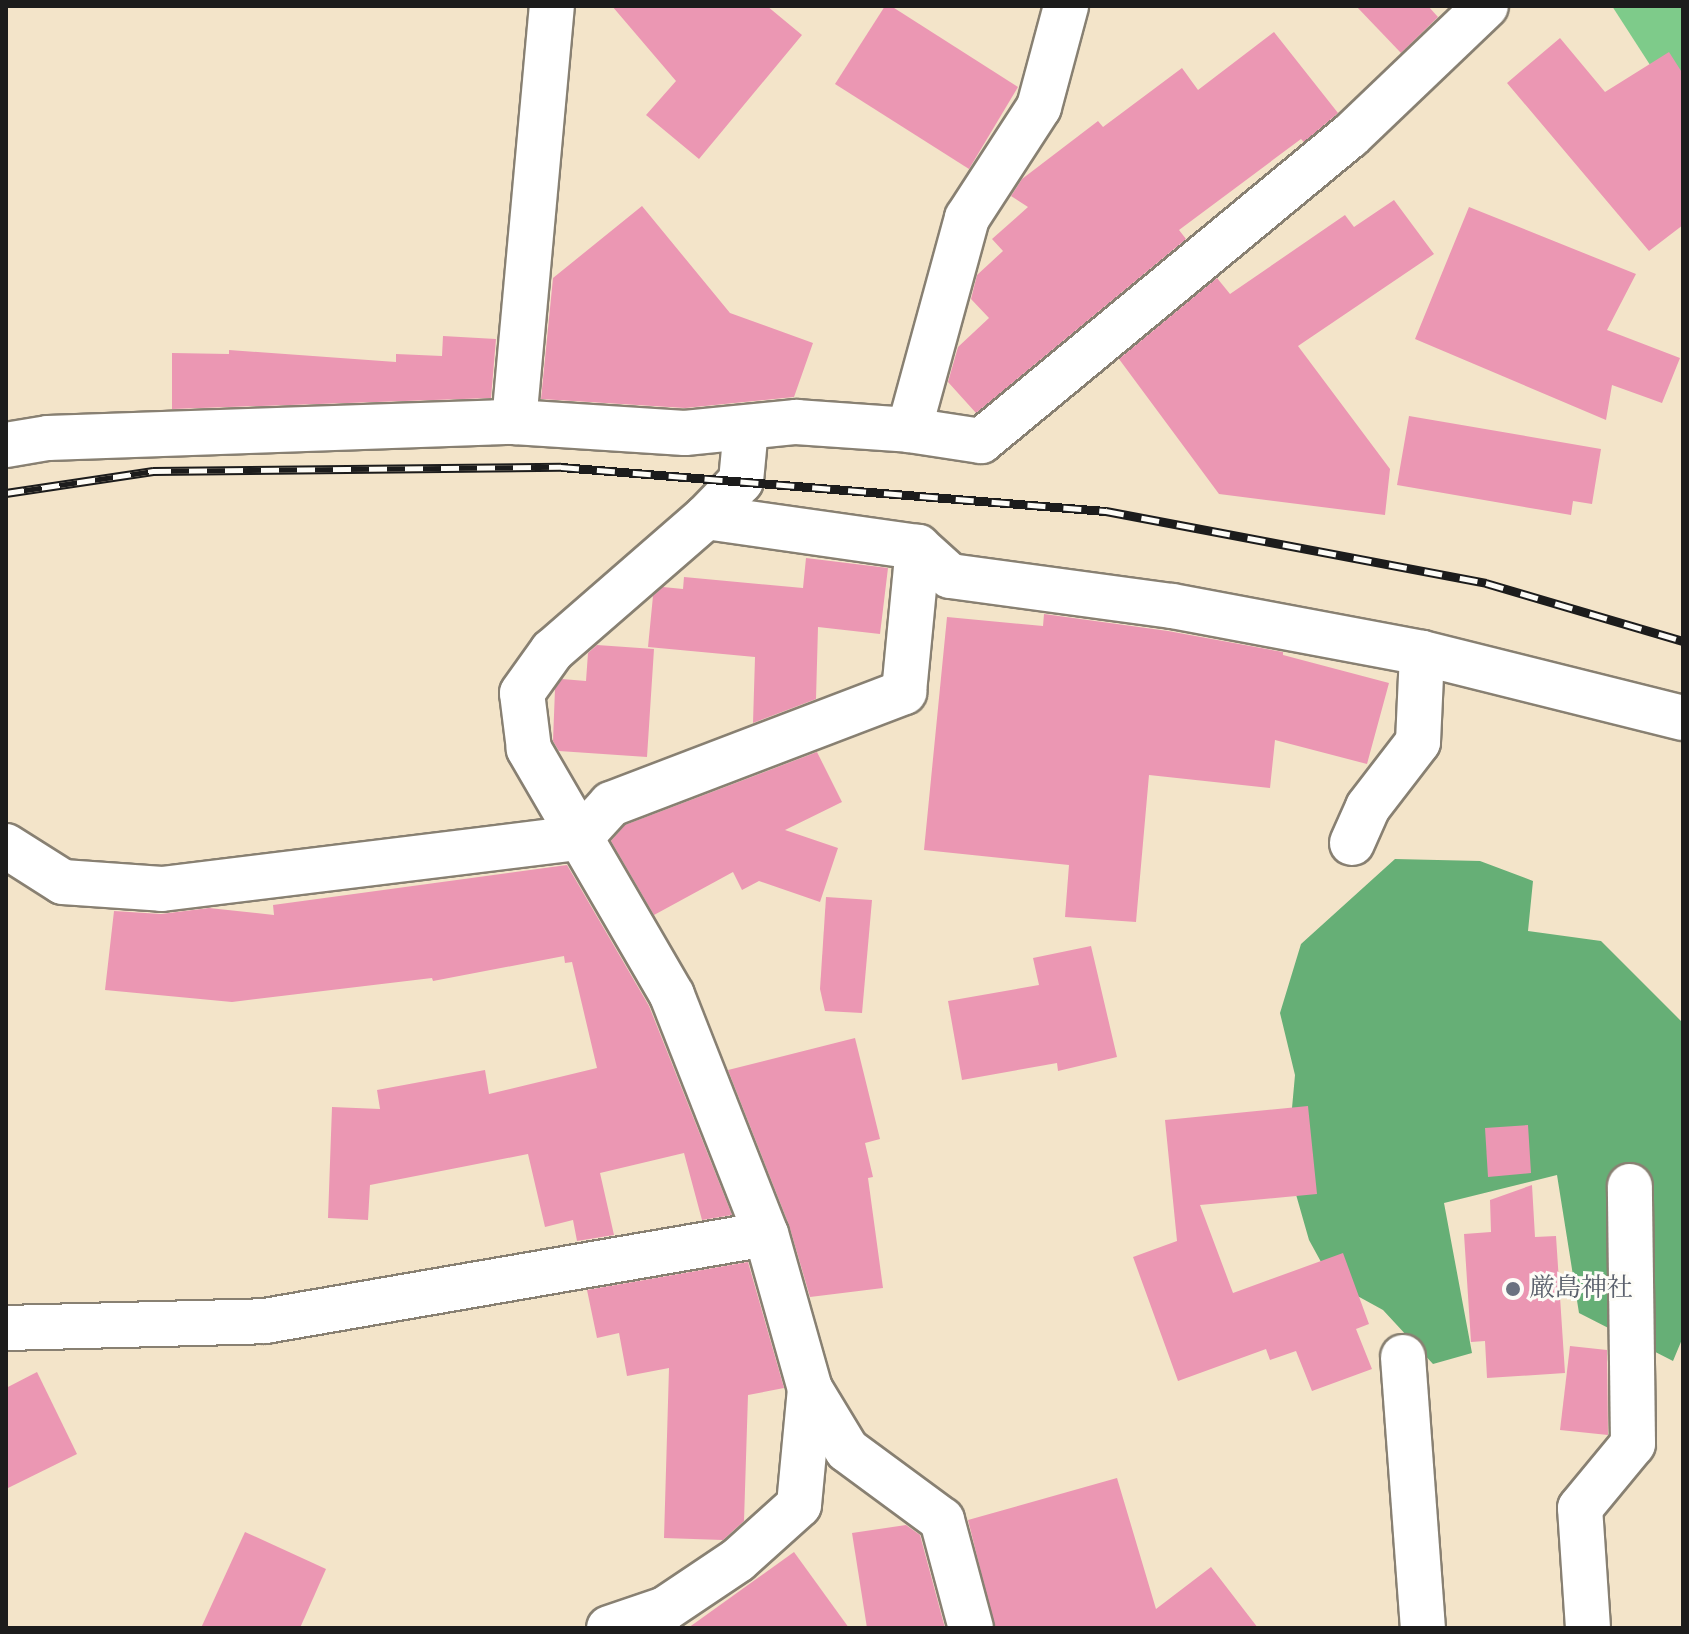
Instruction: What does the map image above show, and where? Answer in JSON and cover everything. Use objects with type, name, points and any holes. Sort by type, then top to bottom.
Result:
[{"type":"street","points":[[514,422],[552,6]]},
{"type":"street","points":[[909,430],[967,218],[1039,107],[1066,6]]},
{"type":"street","points":[[6,445],[48,438],[514,422],[685,433],[796,422],[909,430],[981,441],[1350,136],[1486,6]]},
{"type":"street","points":[[746,428],[741,481],[706,517],[552,651],[522,693],[529,749],[672,995],[766,1234],[810,1389],[847,1450],[942,1520],[971,1628]]},
{"type":"street","points":[[706,517],[918,547],[950,576],[1172,606],[1422,653],[1683,718]]},
{"type":"street","points":[[6,846],[63,882],[162,889],[580,838],[611,804],[904,692],[918,547]]},
{"type":"street","points":[[1352,843],[1368,807],[1418,742],[1422,653]]},
{"type":"street","points":[[1588,1628],[1580,1508],[1633,1444],[1630,1186]]},
{"type":"street","points":[[6,1328],[265,1321],[766,1234]]},
{"type":"street","points":[[1403,1357],[1423,1628]]},
{"type":"street","points":[[609,1628],[665,1609],[738,1560],[799,1505],[810,1389]]},
{"type":"green space","points":[[1612,6],[1683,6],[1683,116]]},
{"type":"green space","points":[[1395,859],[1480,861],[1533,881],[1528,931],[1601,941],[1683,1023],[1683,1337],[1673,1361],[1579,1313],[1557,1175],[1444,1203],[1472,1353],[1433,1364],[1383,1310],[1332,1282],[1309,1240],[1287,1163],[1295,1075],[1280,1013],[1301,944]]},
{"type":"building","points":[[612,6],[767,6],[802,35],[699,159],[646,115],[676,81]]},
{"type":"building","points":[[885,6],[891,6],[1018,87],[969,169],[835,84]]},
{"type":"building","points":[[1356,6],[1428,6],[1438,17],[1401,53]]},
{"type":"building","points":[[1274,32],[1338,113],[1304,142],[1301,139],[1179,230],[1186,239],[976,413],[948,382],[958,347],[989,318],[971,299],[977,275],[1003,251],[992,239],[1028,207],[1011,196],[1022,179],[1098,121],[1103,127],[1182,68],[1198,90]]},
{"type":"building","points":[[1560,38],[1605,92],[1669,52],[1683,74],[1683,225],[1649,251],[1507,83]]},
{"type":"building","points":[[1394,200],[1434,254],[1298,346],[1390,469],[1385,515],[1219,494],[1119,359],[1217,278],[1230,294],[1345,215],[1354,227]]},
{"type":"building","points":[[642,206],[730,313],[813,343],[794,397],[685,408],[541,399],[553,278]]},
{"type":"building","points":[[1469,207],[1636,274],[1607,330],[1680,358],[1662,403],[1612,385],[1606,420],[1415,339]]},
{"type":"building","points":[[443,336],[496,339],[491,398],[172,409],[172,353],[229,354],[229,350],[396,362],[396,354],[442,356]]},
{"type":"building","points":[[1409,416],[1601,449],[1592,504],[1573,501],[1571,515],[1397,485]]},
{"type":"building","points":[[806,558],[888,568],[880,634],[818,627],[816,699],[753,723],[755,657],[648,647],[653,596],[663,587],[683,589],[684,577],[803,588]]},
{"type":"building","points":[[1044,614],[1168,631],[1283,652],[1283,655],[1389,683],[1367,764],[1275,740],[1270,788],[1149,775],[1136,922],[1065,917],[1069,865],[924,850],[947,617],[1043,626]]},
{"type":"building","points":[[597,645],[654,649],[647,757],[559,751],[553,741],[555,689],[562,679],[586,681],[588,653]]},
{"type":"building","points":[[817,752],[842,802],[785,830],[838,848],[820,902],[759,881],[742,890],[733,872],[654,915],[611,841],[625,825]]},
{"type":"building","points":[[567,865],[649,1006],[732,1215],[702,1220],[684,1153],[600,1173],[614,1235],[577,1241],[573,1220],[545,1227],[528,1154],[370,1185],[368,1220],[328,1218],[332,1107],[380,1109],[377,1090],[485,1070],[489,1094],[597,1068],[572,962],[565,963],[564,956],[433,981],[432,978],[232,1002],[105,990],[114,911],[161,914],[209,908],[274,915],[273,905]]},
{"type":"building","points":[[826,897],[872,900],[862,1013],[825,1011],[820,989]]},
{"type":"building","points":[[1091,946],[1117,1057],[1058,1071],[1057,1063],[962,1080],[948,1001],[1039,985],[1033,958]]},
{"type":"building","points":[[855,1038],[880,1139],[865,1143],[873,1177],[868,1178],[883,1288],[810,1297],[789,1225],[728,1070]]},
{"type":"building","points":[[1308,1106],[1317,1194],[1200,1205],[1233,1293],[1343,1253],[1369,1324],[1356,1329],[1372,1369],[1312,1391],[1296,1351],[1270,1360],[1266,1349],[1178,1381],[1133,1257],[1177,1241],[1165,1120]]},
{"type":"building","points":[[1528,1125],[1531,1173],[1488,1177],[1485,1128]]},
{"type":"building","name":"厳島神社","points":[[1532,1185],[1535,1237],[1556,1236],[1565,1373],[1487,1378],[1485,1341],[1471,1342],[1464,1234],[1491,1232],[1490,1200]]},
{"type":"building","points":[[748,1262],[784,1388],[748,1395],[744,1521],[723,1540],[664,1538],[669,1368],[627,1376],[619,1333],[597,1338],[587,1290]]},
{"type":"building","points":[[1570,1346],[1607,1350],[1608,1435],[1560,1430]]},
{"type":"building","points":[[37,1372],[77,1454],[6,1489],[6,1388]]},
{"type":"building","points":[[1117,1478],[1156,1609],[1211,1567],[1258,1628],[995,1628],[968,1520]]},
{"type":"building","points":[[906,1525],[920,1535],[945,1628],[867,1628],[852,1533]]},
{"type":"building","points":[[245,1532],[326,1569],[300,1628],[201,1628]]},
{"type":"building","points":[[794,1552],[849,1628],[688,1628]]},
{"type":"railway","points":[[6,493],[153,471],[561,467],[1106,511],[1486,583],[1683,641]]},
{"type":"place","name":"厳島神社","points":[[1513,1289]]}]
